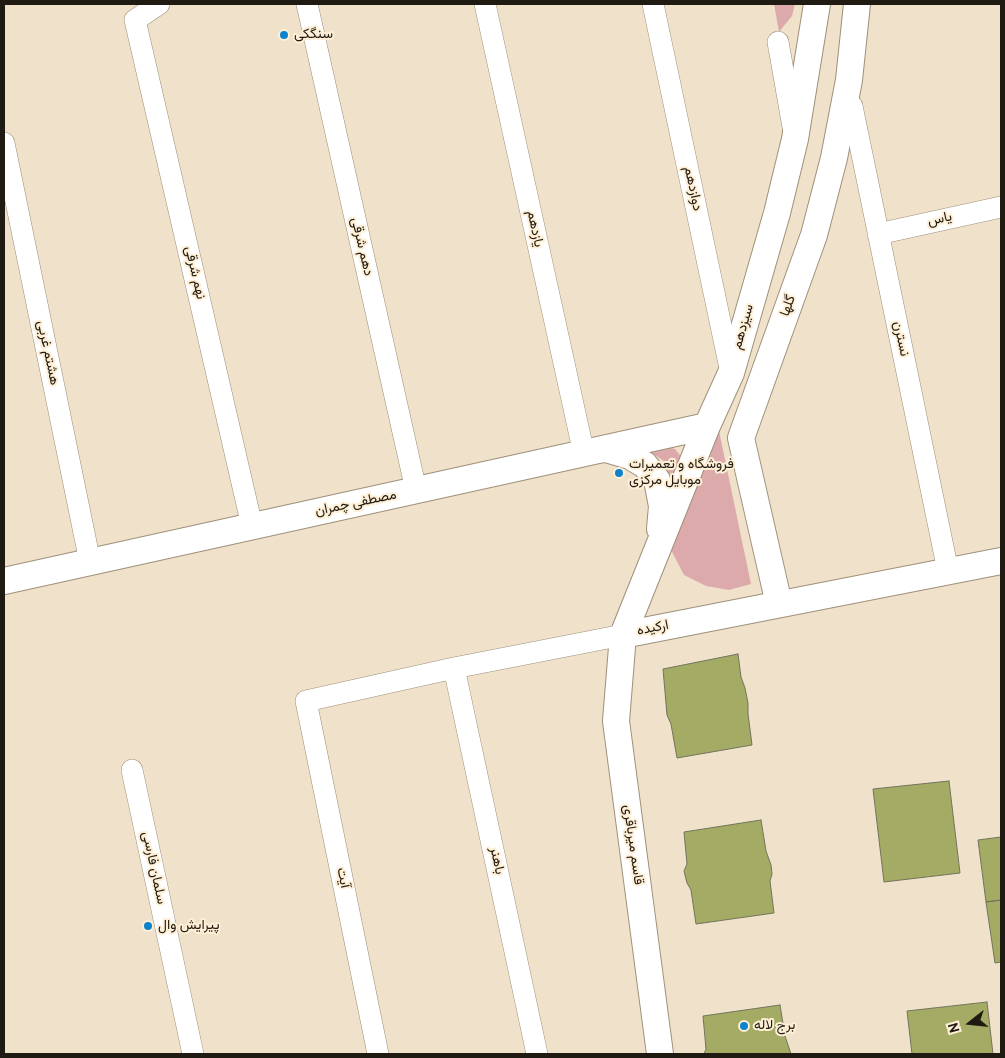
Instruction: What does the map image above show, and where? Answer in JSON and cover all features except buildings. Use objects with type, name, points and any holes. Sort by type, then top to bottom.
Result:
[{"type":"street","name":"نهم شرقی","points":[[159,4],[135,20],[252,526]]},
{"type":"street","name":"دهم شرقی","points":[[307,4],[416,490]]},
{"type":"street","name":"یازدهم","points":[[485,4],[595,451]]},
{"type":"street","name":"دوازدهم","points":[[653,4],[731,373]]},
{"type":"street","name":"سیزدهم","points":[[623,635],[707,426],[731,373],[777,213],[795,139],[817,4]]},
{"type":"street","name":"گلها","points":[[779,604],[741,438],[814,235],[834,158],[849,80],[857,4]]},
{"type":"street","points":[[778,42],[795,139]]},
{"type":"street","name":"نسترن","points":[[852,106],[948,571]]},
{"type":"street","name":"هشتم غربی","points":[[4,144],[90,562]]},
{"type":"street","name":"یاس","points":[[878,234],[1001,207]]},
{"type":"street","name":"مصطفی چمران","points":[[4,581],[707,426]]},
{"type":"street","points":[[595,451],[630,456],[645,465],[657,480],[662,506],[659,546]]},
{"type":"street","name":"ارکیده","points":[[306,701],[454,668],[1001,560]]},
{"type":"street","name":"قاسم میرباقری","points":[[623,635],[616,721],[660,1054]]},
{"type":"street","name":"باهنر","points":[[454,668],[537,1054]]},
{"type":"street","name":"آیت","points":[[306,701],[378,1054]]},
{"type":"street","name":"سلمان فارسی","points":[[132,770],[193,1054]]},
{"type":"shaded area","points":[[774,4],[795,4],[792,16],[779,32]]},
{"type":"shaded area","points":[[718,426],[751,584],[729,590],[706,586],[684,575],[671,550]]},
{"type":"shaded area","points":[[665,446],[675,449],[683,459],[669,499],[665,462],[649,452]]},
{"type":"place","name":"سنگکی","points":[[284,35]]},
{"type":"place","name":"فروشگاه و تعمیرات موبایل مرکزی","points":[[619,473]]},
{"type":"place","name":"پیرایش وال","points":[[148,926]]},
{"type":"place","name":"برج لاله","points":[[744,1026]]}]
